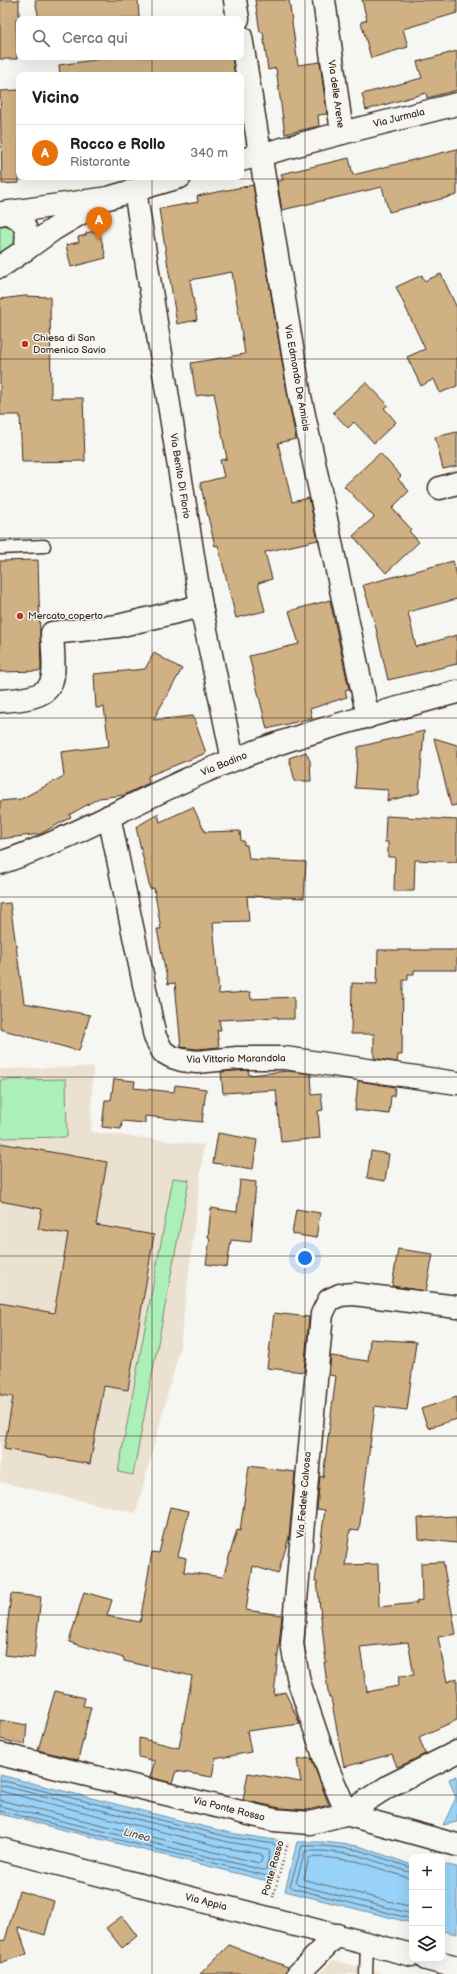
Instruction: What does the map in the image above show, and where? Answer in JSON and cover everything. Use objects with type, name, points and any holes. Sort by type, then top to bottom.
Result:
[{"type":"street","points":[[235,0],[238,16]]},
{"type":"street","name":"Via delle Arene","points":[[251,157],[342,133],[324,0]]},
{"type":"street","name":"Via Edmondo De Amicis","points":[[243,60],[244,72]]},
{"type":"street","name":"Via Edmondo De Amicis","points":[[244,72],[251,157],[284,306],[306,429],[368,717]]},
{"type":"street","name":"Via Jurmala","points":[[342,133],[457,104]]},
{"type":"street","points":[[2,213],[108,198],[170,180]]},
{"type":"street","name":"Via Benito Di Florio","points":[[135,190],[201,606],[233,760]]},
{"type":"street","points":[[0,267],[66,222],[108,198]]},
{"type":"street","points":[[2,213],[14,216],[22,222],[27,236],[25,250]]},
{"type":"street","points":[[0,701],[32,698],[44,693],[49,688],[54,672],[52,633],[118,626],[201,606]]},
{"type":"street","name":"Via Badino","points":[[0,863],[30,852],[233,760],[295,738],[457,692]]},
{"type":"street","name":"Via Vittorio Marandola","points":[[109,816],[155,1037],[163,1052],[176,1059],[193,1062],[246,1057],[286,1058],[457,1083]]},
{"type":"street","name":"Via Fedele Calvosa","points":[[350,1815],[344,1806],[330,1774],[299,1682],[292,1644],[322,1314],[329,1300],[347,1294],[457,1307]]},
{"type":"street","name":"Via Ponte Rosso","points":[[0,1754],[274,1820],[310,1824],[350,1815],[389,1786],[457,1752]]},
{"type":"street","points":[[350,1815],[447,1840]]},
{"type":"street","name":"Via Appia","points":[[0,1850],[409,1954]]},
{"type":"street","points":[[298,1974],[338,1935]]},
{"type":"street","points":[[438,1962],[457,1967]]},
{"type":"lane","points":[[0,548],[44,546]]},
{"type":"lane","points":[[366,1974],[367,1944]]},
{"type":"path","name":"Ponte Rosso","points":[[267,1917],[293,1823]]},
{"type":"shaded area","points":[[93,1067],[91,1132],[204,1145],[180,1347],[136,1513],[0,1482],[0,1069]]},
{"type":"shaded area","points":[[333,1960],[385,1974],[319,1974]]},
{"type":"green space","points":[[0,220],[17,224],[20,246],[0,261]]},
{"type":"green space","points":[[66,1079],[67,1137],[0,1138],[0,1080]]},
{"type":"green space","points":[[173,1178],[189,1180],[133,1475],[118,1472]]},
{"type":"water","name":"Linea","points":[[0,1775],[230,1833],[281,1841],[272,1882],[0,1814]]},
{"type":"water","points":[[457,1776],[457,1822],[443,1825],[456,1798],[449,1779]]},
{"type":"water","points":[[297,1842],[323,1842],[359,1846],[409,1864],[409,1922],[285,1891]]},
{"type":"water","points":[[445,1865],[457,1867],[457,1934],[445,1932]]},
{"type":"building","points":[[0,0],[19,0],[19,16],[16,16],[16,59],[0,59]]},
{"type":"building","points":[[35,0],[138,0],[139,16],[38,16]]},
{"type":"building","points":[[255,0],[289,0],[298,65],[320,62],[327,114],[318,115],[319,126],[285,134],[276,68],[268,70],[263,32],[260,32]]},
{"type":"building","points":[[362,0],[457,0],[457,13],[403,29],[408,47],[371,58],[361,22],[367,20]]},
{"type":"building","points":[[457,51],[457,90],[427,98],[426,93],[366,110],[362,94],[422,78],[417,62]]},
{"type":"building","points":[[95,60],[232,60],[234,72],[60,72],[59,65]]},
{"type":"building","points":[[16,90],[16,180],[19,180],[19,183],[2,184],[0,91]]},
{"type":"building","points":[[457,149],[457,195],[389,212],[382,187],[282,210],[277,181],[283,180],[281,174],[349,158],[353,175]]},
{"type":"building","points":[[253,185],[296,439],[278,443],[292,502],[309,498],[318,540],[265,552],[272,579],[258,583],[265,611],[236,618],[218,545],[215,546],[200,483],[224,477],[220,460],[227,459],[214,393],[196,396],[191,363],[245,354],[232,272],[190,280],[197,320],[177,324],[159,209],[198,202],[197,196]]},
{"type":"building","points":[[99,230],[106,258],[71,267],[66,245],[79,242],[78,237],[86,235],[86,233]]},
{"type":"building","points":[[441,274],[457,308],[457,386],[440,393],[434,379],[421,386],[407,357],[425,349],[396,287],[422,275],[424,281]]},
{"type":"building","name":"Chiesa di San Domenico Savio","points":[[25,296],[50,297],[51,398],[83,398],[85,461],[22,462],[20,415],[0,415],[0,299]]},
{"type":"building","points":[[366,382],[388,405],[384,408],[396,422],[374,443],[354,422],[348,428],[333,412]]},
{"type":"building","points":[[457,432],[457,466],[443,469],[435,437]]},
{"type":"building","points":[[380,453],[401,476],[398,479],[409,491],[392,508],[411,529],[409,531],[419,542],[386,573],[353,536],[374,517],[344,486]]},
{"type":"building","name":"Mercato coperto","points":[[38,560],[41,671],[0,672],[0,561]]},
{"type":"building","points":[[453,561],[457,576],[457,599],[408,612],[416,647],[457,635],[457,664],[388,680],[375,624],[363,585]]},
{"type":"building","points":[[330,600],[349,689],[345,690],[347,697],[310,709],[312,718],[267,729],[249,656],[299,644],[289,611]]},
{"type":"building","points":[[154,653],[182,669],[153,720],[193,716],[206,753],[148,776],[149,783],[124,795],[99,798],[69,815],[71,817],[40,834],[0,839],[0,801],[21,799],[64,776],[61,752],[109,746],[104,707],[96,708],[94,674],[145,669]]},
{"type":"building","points":[[424,731],[419,793],[387,801],[388,790],[355,788],[358,747]]},
{"type":"building","points":[[434,738],[457,745],[457,805],[451,806]]},
{"type":"building","points":[[306,752],[310,761],[311,781],[295,781],[289,758]]},
{"type":"building","points":[[193,807],[205,832],[240,831],[241,841],[244,841],[244,845],[247,845],[249,859],[306,862],[304,898],[247,896],[249,921],[213,922],[219,994],[250,992],[251,999],[294,997],[294,1019],[278,1019],[278,1017],[219,1020],[221,1030],[217,1030],[219,1047],[197,1049],[181,1047],[175,983],[168,984],[157,929],[161,929],[154,888],[150,889],[136,827],[158,814],[160,822]]},
{"type":"building","points":[[386,816],[457,820],[457,862],[415,860],[414,891],[394,891],[395,857],[388,857],[388,842],[385,842]]},
{"type":"building","points":[[10,903],[24,1003],[90,1015],[79,1051],[0,1029],[0,904]]},
{"type":"building","points":[[378,950],[457,950],[457,970],[414,970],[414,974],[408,974],[408,980],[403,980],[402,1055],[398,1055],[397,1062],[374,1058],[374,1034],[351,1034],[352,983],[377,984]]},
{"type":"building","points":[[248,1070],[249,1075],[288,1071],[311,1074],[312,1095],[321,1094],[323,1110],[318,1111],[320,1138],[281,1142],[276,1090],[223,1093],[221,1072]]},
{"type":"building","points":[[114,1079],[135,1081],[134,1088],[174,1092],[175,1085],[206,1089],[202,1122],[145,1116],[145,1123],[122,1121],[121,1129],[102,1127],[105,1100],[111,1100]]},
{"type":"building","points":[[358,1081],[395,1087],[394,1096],[391,1096],[389,1114],[355,1110]]},
{"type":"building","points":[[218,1133],[257,1140],[253,1169],[213,1163]]},
{"type":"building","points":[[0,1143],[107,1162],[96,1225],[154,1235],[128,1390],[104,1386],[90,1464],[4,1449],[13,1397],[0,1395],[0,1303],[54,1313],[68,1234],[38,1229],[42,1209],[0,1201]]},
{"type":"building","points":[[371,1151],[389,1154],[385,1181],[367,1178]]},
{"type":"building","points":[[240,1180],[256,1182],[251,1242],[231,1240],[227,1267],[206,1264],[210,1238],[208,1237],[211,1208],[237,1212]]},
{"type":"building","points":[[296,1209],[320,1213],[316,1238],[292,1234]]},
{"type":"building","points":[[398,1249],[433,1254],[426,1291],[392,1286]]},
{"type":"building","points":[[274,1313],[309,1317],[304,1372],[267,1368]]},
{"type":"building","points":[[370,1339],[416,1342],[407,1410],[375,1406],[359,1531],[350,1530],[345,1565],[378,1564],[379,1607],[417,1603],[417,1601],[422,1600],[421,1563],[443,1562],[456,1634],[438,1637],[447,1682],[457,1678],[457,1720],[419,1737],[425,1754],[397,1767],[392,1754],[344,1767],[331,1698],[329,1698],[324,1662],[326,1662],[317,1581],[315,1581],[325,1510],[317,1509],[320,1476],[323,1477],[336,1376],[329,1375],[331,1356],[368,1361]],"holes":[[[408,1642],[414,1675],[399,1676],[398,1686],[367,1692],[360,1647]]]},
{"type":"building","points":[[457,1397],[457,1419],[428,1428],[421,1409]]},
{"type":"building","points":[[249,1466],[295,1472],[289,1537],[278,1574],[253,1566],[246,1610],[282,1615],[274,1695],[285,1692],[300,1724],[247,1731],[251,1752],[215,1759],[212,1777],[176,1771],[172,1783],[150,1777],[155,1761],[139,1757],[139,1738],[179,1748],[192,1676],[124,1661],[124,1658],[69,1642],[84,1592],[112,1600],[107,1616],[140,1622],[152,1552],[159,1553],[170,1507],[189,1511],[178,1556],[186,1558],[184,1572],[223,1577],[237,1530],[240,1531]]},
{"type":"building","points":[[456,1516],[457,1543],[419,1539],[418,1518]]},
{"type":"building","points":[[11,1594],[41,1597],[34,1658],[4,1655]]},
{"type":"building","points":[[55,1691],[85,1698],[83,1706],[91,1707],[78,1760],[38,1750]]},
{"type":"building","points":[[0,1720],[27,1725],[25,1745],[0,1739]]},
{"type":"building","points":[[311,1758],[329,1805],[308,1810],[280,1808],[243,1800],[248,1773],[301,1782],[297,1760]]},
{"type":"building","points":[[19,1891],[54,1901],[45,1935],[18,1927],[27,1954],[0,1963],[0,1941],[5,1940]]},
{"type":"building","points":[[122,1916],[137,1936],[122,1948],[106,1928]]},
{"type":"building","points":[[229,1945],[288,1967],[286,1974],[200,1974]]},
{"type":"place","name":"Rocco e Rollo","points":[[99,240]]},
{"type":"place","name":"Chiesa di San Domenico Savio","points":[[25,344]]},
{"type":"place","name":"Mercato coperto","points":[[20,616]]}]
